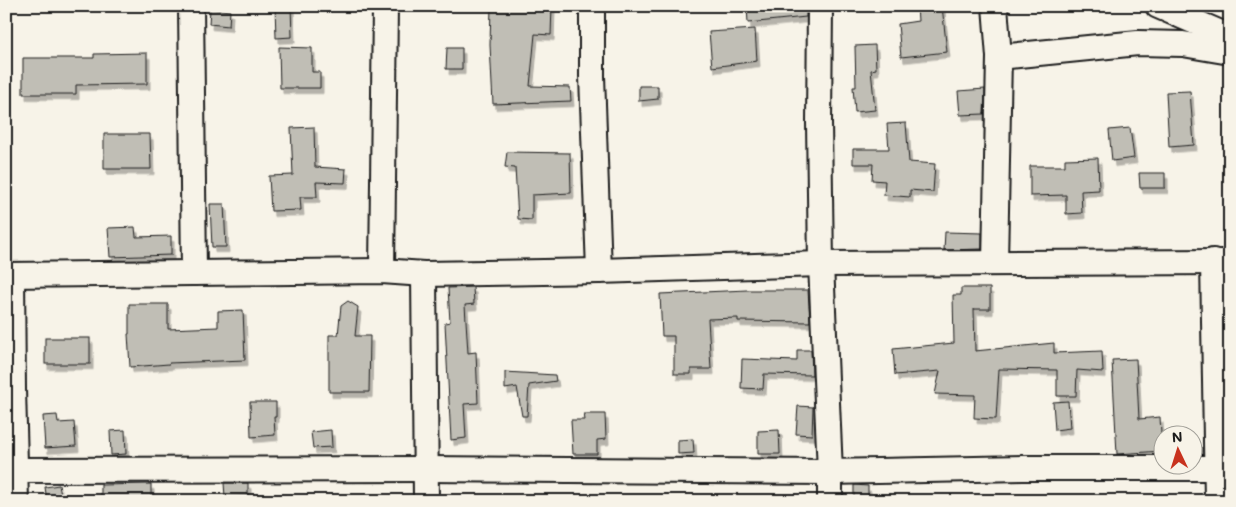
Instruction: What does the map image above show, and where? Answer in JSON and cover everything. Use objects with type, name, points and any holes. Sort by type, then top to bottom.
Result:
[{"type":"street","points":[[191,6],[194,273]]},
{"type":"street","points":[[382,271],[385,6]]},
{"type":"street","points":[[592,6],[592,76],[599,271]]},
{"type":"street","points":[[820,6],[821,264],[830,501]]},
{"type":"street","points":[[995,6],[999,57],[995,263]]},
{"type":"street","points":[[1158,6],[1230,37]]},
{"type":"street","points":[[999,57],[1138,43],[1183,44],[1230,52]]},
{"type":"street","points":[[16,501],[11,470],[12,370],[9,275],[382,271],[424,274],[821,264],[1222,262],[1223,468],[1217,501]]},
{"type":"street","points":[[424,274],[426,501]]},
{"type":"street","points":[[11,470],[426,469],[830,472],[1023,468],[1223,468]]},
{"type":"building","points":[[275,6],[291,6],[292,37],[276,38]]},
{"type":"building","points":[[491,6],[552,6],[551,35],[535,34],[530,86],[570,87],[571,101],[493,104],[490,45]]},
{"type":"building","points":[[747,6],[806,6],[806,17],[748,23]]},
{"type":"building","points":[[917,6],[942,6],[947,52],[901,57],[898,24],[918,21]]},
{"type":"building","points":[[210,9],[230,11],[229,26],[209,24]]},
{"type":"building","points":[[755,29],[757,61],[712,67],[709,32]]},
{"type":"building","points":[[875,45],[876,69],[871,70],[875,110],[855,112],[853,87],[856,87],[855,46]]},
{"type":"building","points":[[279,47],[312,48],[312,72],[320,72],[320,88],[280,88]]},
{"type":"building","points":[[447,48],[462,48],[462,69],[446,69]]},
{"type":"building","points":[[147,53],[147,84],[76,85],[76,94],[23,94],[23,58],[94,58],[94,54]]},
{"type":"building","points":[[639,86],[658,86],[658,99],[639,101]]},
{"type":"building","points":[[985,89],[984,114],[960,115],[958,91]]},
{"type":"building","points":[[1190,91],[1194,145],[1169,147],[1166,92]]},
{"type":"building","points":[[906,123],[909,162],[935,164],[933,192],[910,190],[910,197],[884,195],[885,181],[872,180],[873,164],[853,164],[853,149],[889,149],[887,124]]},
{"type":"building","points":[[314,127],[315,167],[346,169],[345,183],[316,182],[317,197],[300,197],[301,210],[271,211],[269,176],[293,175],[291,128]]},
{"type":"building","points":[[1130,128],[1134,158],[1112,161],[1109,130]]},
{"type":"building","points":[[104,134],[150,134],[151,169],[104,169]]},
{"type":"building","points":[[507,152],[570,153],[571,193],[532,195],[532,220],[518,219],[515,168],[505,167]]},
{"type":"building","points":[[1098,158],[1099,190],[1081,191],[1082,213],[1066,214],[1066,195],[1030,196],[1030,166],[1065,166],[1065,159]]},
{"type":"building","points":[[1139,173],[1165,173],[1165,188],[1140,188]]},
{"type":"building","points":[[210,204],[224,204],[226,247],[212,247]]},
{"type":"building","points":[[135,227],[136,237],[171,236],[171,255],[110,257],[108,228]]},
{"type":"building","points":[[945,232],[982,233],[982,249],[944,250]]},
{"type":"building","points":[[473,287],[474,304],[465,305],[468,353],[476,352],[478,403],[464,404],[466,438],[451,440],[445,323],[450,322],[448,288]]},
{"type":"building","points":[[961,288],[990,288],[990,309],[974,309],[975,351],[1054,343],[1054,353],[1102,351],[1103,372],[1077,370],[1076,396],[1057,396],[1057,370],[999,369],[996,419],[974,418],[975,395],[935,394],[940,371],[895,375],[893,349],[954,343],[953,295],[961,295]]},
{"type":"building","points":[[747,290],[808,290],[810,322],[738,321],[738,318],[708,319],[711,369],[691,369],[691,374],[674,374],[674,336],[662,336],[660,294]]},
{"type":"building","points":[[348,301],[358,307],[355,336],[370,336],[369,392],[329,392],[329,335],[338,335],[341,306]]},
{"type":"building","points":[[129,304],[168,304],[168,329],[218,327],[218,311],[243,310],[245,360],[169,363],[130,367]]},
{"type":"building","points":[[45,338],[90,338],[90,364],[45,364]]},
{"type":"building","points":[[797,350],[811,350],[812,375],[764,374],[763,389],[741,388],[742,359],[797,361]]},
{"type":"building","points":[[1136,359],[1139,419],[1160,417],[1160,424],[1154,424],[1154,452],[1117,454],[1112,360]]},
{"type":"building","points":[[505,372],[555,375],[556,381],[529,385],[527,416],[522,416],[517,387],[505,389]]},
{"type":"building","points":[[1068,401],[1070,428],[1055,430],[1053,402]]},
{"type":"building","points":[[250,402],[276,402],[276,417],[274,417],[275,435],[251,437]]},
{"type":"building","points":[[798,406],[813,407],[812,435],[796,434]]},
{"type":"building","points":[[584,414],[605,414],[606,439],[597,440],[597,454],[573,454],[571,420],[585,420]]},
{"type":"building","points":[[57,415],[58,423],[74,422],[76,446],[45,448],[43,416]]},
{"type":"building","points":[[125,430],[126,454],[111,455],[110,431]]},
{"type":"building","points":[[331,430],[332,447],[313,448],[311,432]]},
{"type":"building","points":[[779,430],[780,454],[758,454],[758,431]]},
{"type":"building","points":[[693,439],[694,453],[678,454],[678,440]]},
{"type":"building","points":[[224,483],[248,483],[248,496],[225,497]]},
{"type":"building","points":[[151,484],[151,501],[101,501],[101,485]]},
{"type":"building","points":[[59,485],[62,501],[47,501],[45,487]]},
{"type":"building","points":[[854,485],[868,486],[868,501],[854,501]]}]
